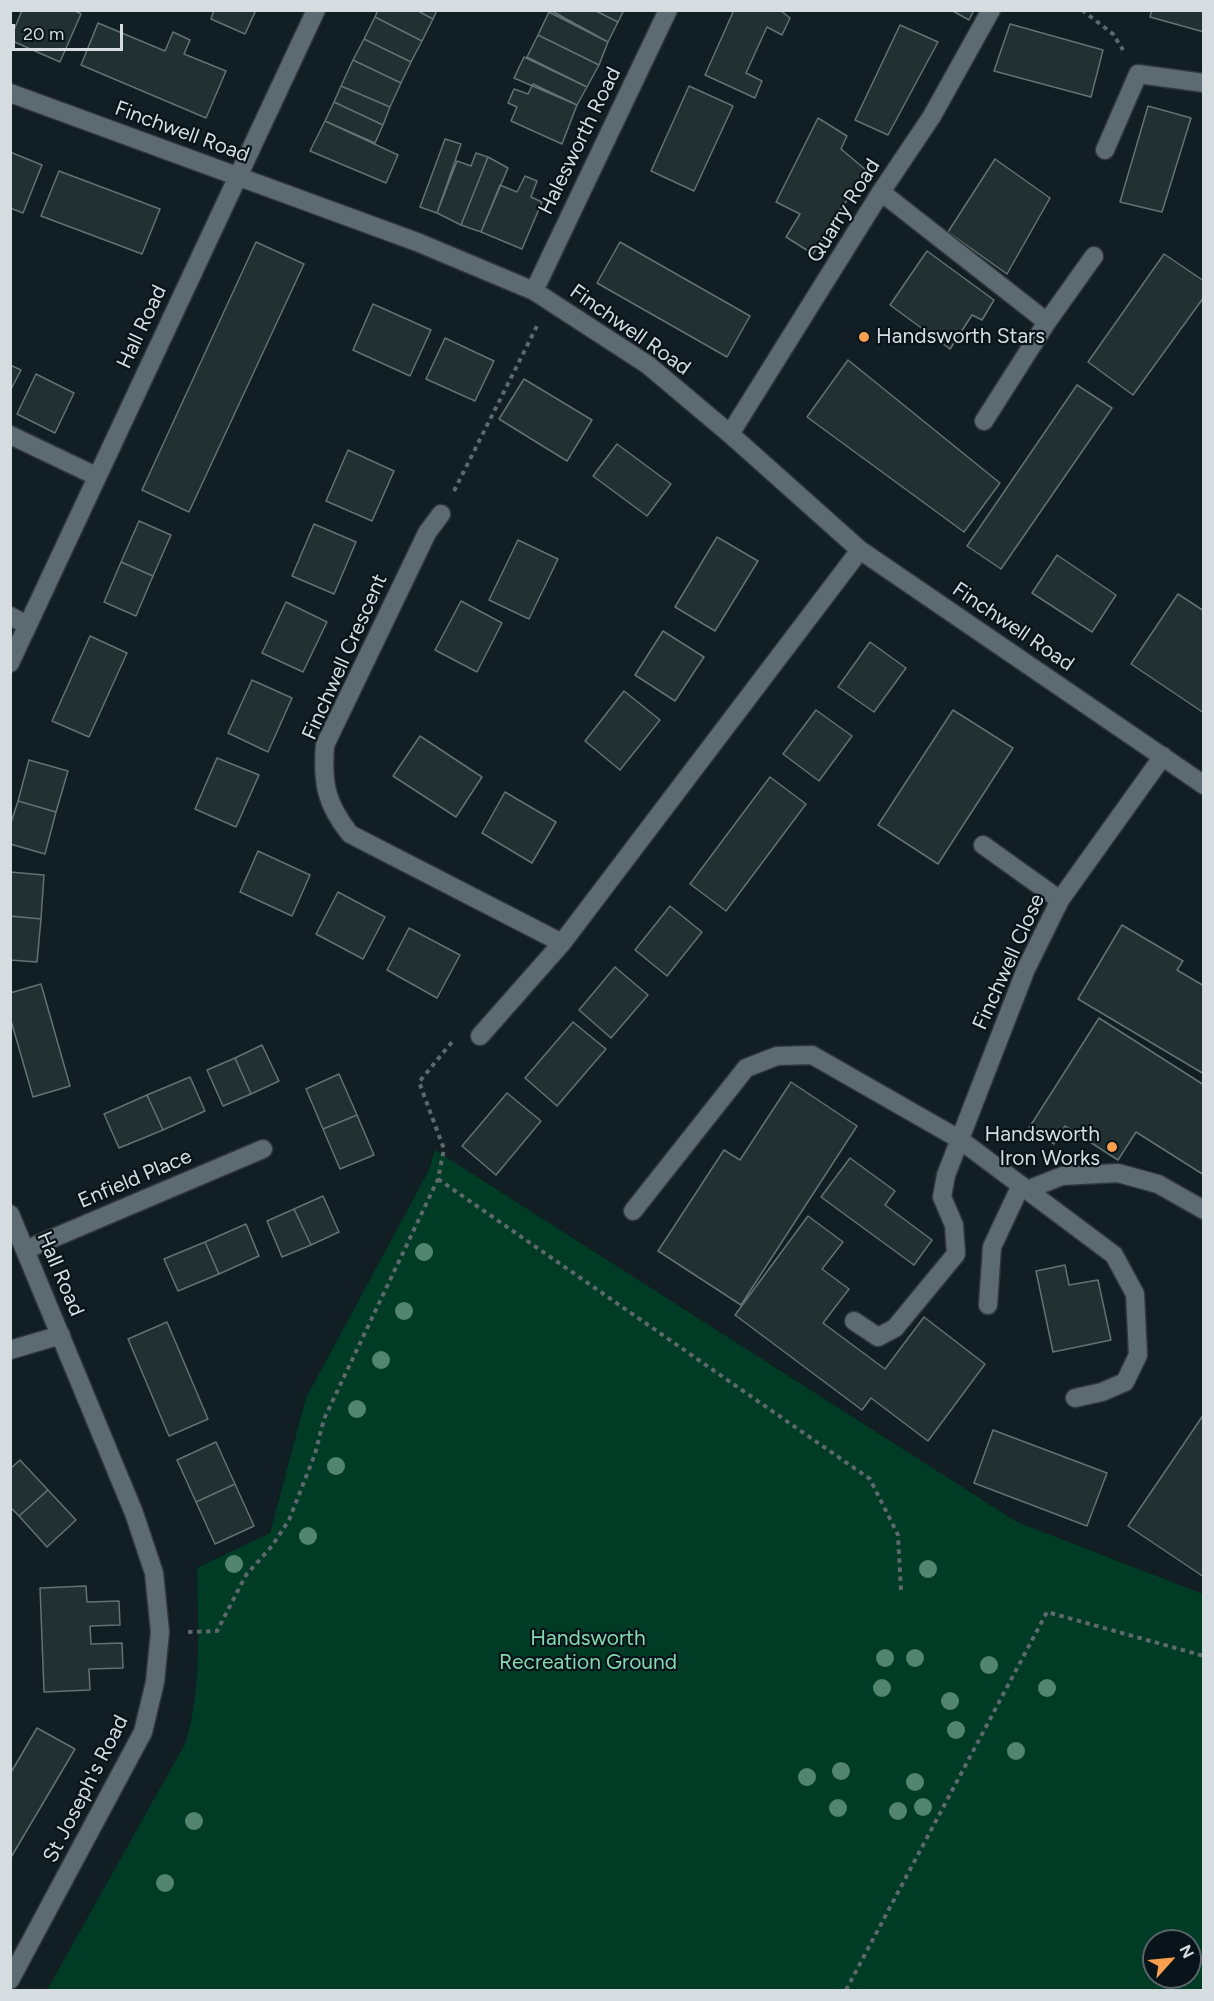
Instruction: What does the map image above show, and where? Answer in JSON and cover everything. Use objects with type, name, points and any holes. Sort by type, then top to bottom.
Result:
[{"type":"street","name":"Hall Road","points":[[10,663],[316,10]]},
{"type":"street","name":"Halesworth Road","points":[[534,291],[668,10]]},
{"type":"street","name":"Quarry Road","points":[[730,434],[881,192],[932,116],[991,10]]},
{"type":"street","points":[[1105,150],[1138,74],[1203,83]]},
{"type":"street","name":"Finchwell Road","points":[[10,93],[417,242],[534,291],[648,364],[860,550],[1203,785]]},
{"type":"street","points":[[881,192],[1047,322]]},
{"type":"street","points":[[984,421],[1047,322],[1094,256]]},
{"type":"street","points":[[10,435],[96,477]]},
{"type":"street","name":"Finchwell Crescent","points":[[441,514],[427,533],[325,745],[323,773],[327,796],[336,817],[350,834],[562,944]]},
{"type":"street","points":[[480,1036],[562,944],[860,550]]},
{"type":"street","points":[[10,616],[27,625]]},
{"type":"street","name":"Finchwell Close","points":[[854,1321],[878,1337],[895,1328],[956,1254],[954,1225],[942,1197],[945,1175],[1026,969],[1060,900],[1163,756]]},
{"type":"street","points":[[983,845],[1060,900]]},
{"type":"street","points":[[633,1211],[746,1068],[777,1056],[812,1055],[959,1139],[1114,1255],[1134,1294],[1138,1355],[1125,1382],[1102,1392],[1075,1398]]},
{"type":"street","name":"Enfield Place","points":[[25,1250],[263,1149]]},
{"type":"street","points":[[988,1305],[992,1247],[1024,1187],[1062,1176],[1118,1173],[1158,1184],[1203,1210]]},
{"type":"street","name":"Hall Road","points":[[10,1214],[62,1335],[10,1350]]},
{"type":"street","name":"St Joseph's Road","points":[[10,1980],[143,1732],[155,1682],[160,1632],[154,1573],[134,1513],[62,1335]]},
{"type":"path","points":[[1082,10],[1113,34],[1138,74]]},
{"type":"path","points":[[441,514],[549,301]]},
{"type":"path","points":[[160,1632],[217,1630],[246,1575],[272,1546],[289,1520],[315,1454],[324,1419],[438,1179],[444,1149],[419,1082],[462,1030],[480,1036]]},
{"type":"path","points":[[438,1179],[870,1479],[898,1535],[901,1590]]},
{"type":"path","points":[[846,1990],[1047,1612],[1203,1656]]},
{"type":"green space","name":"Handsworth Recreation Ground","points":[[435,1150],[1017,1522],[1203,1594],[1203,1990],[47,1990],[186,1742],[197,1677],[197,1568],[270,1533],[306,1398],[429,1170]]},
{"type":"building","points":[[22,10],[74,10],[81,14],[60,62],[10,40]]},
{"type":"building","points":[[214,10],[256,10],[245,34],[211,19]]},
{"type":"building","points":[[378,10],[416,10],[433,19],[422,41],[375,17]]},
{"type":"building","points":[[416,10],[437,10],[433,19]]},
{"type":"building","points":[[550,10],[594,10],[618,22],[608,42]]},
{"type":"building","points":[[594,10],[624,10],[618,22]]},
{"type":"building","points":[[734,10],[780,10],[790,18],[782,35],[767,27],[746,73],[762,81],[755,98],[705,75]]},
{"type":"building","points":[[951,10],[974,10],[969,20]]},
{"type":"building","points":[[1152,10],[1204,10],[1204,32],[1150,17]]},
{"type":"building","points":[[549,12],[608,42],[599,65],[538,35]]},
{"type":"building","points":[[375,17],[422,41],[411,62],[364,39]]},
{"type":"building","points":[[98,23],[165,51],[173,32],[190,40],[184,54],[226,71],[206,118],[81,65]]},
{"type":"building","points":[[1010,24],[1103,50],[1091,97],[994,71]]},
{"type":"building","points":[[900,25],[938,42],[888,135],[855,120]]},
{"type":"building","points":[[538,35],[599,65],[587,87],[527,57]]},
{"type":"building","points":[[364,39],[411,62],[401,83],[353,60]]},
{"type":"building","points":[[524,57],[587,87],[577,105],[514,78]]},
{"type":"building","points":[[353,60],[401,83],[390,107],[341,86]]},
{"type":"building","points":[[533,84],[577,105],[562,144],[511,121],[517,107],[508,103],[514,89],[528,94]]},
{"type":"building","points":[[341,86],[390,107],[383,125],[334,102]]},
{"type":"building","points":[[689,86],[733,106],[694,191],[651,171]]},
{"type":"building","points":[[334,102],[383,125],[375,143],[325,121]]},
{"type":"building","points":[[1148,106],[1191,118],[1162,212],[1120,202]]},
{"type":"building","points":[[818,118],[847,136],[841,149],[866,170],[813,254],[786,237],[800,214],[776,202]]},
{"type":"building","points":[[325,121],[398,155],[386,183],[310,151]]},
{"type":"building","points":[[445,139],[461,144],[437,213],[420,207]]},
{"type":"building","points":[[10,152],[42,165],[23,213],[10,208]]},
{"type":"building","points":[[476,153],[488,157],[461,225],[437,213],[457,161],[471,166]]},
{"type":"building","points":[[488,157],[508,168],[481,232],[461,225]]},
{"type":"building","points":[[995,159],[1050,198],[1007,274],[948,232]]},
{"type":"building","points":[[59,171],[160,209],[142,254],[41,216]]},
{"type":"building","points":[[525,176],[537,181],[531,197],[542,202],[522,249],[481,232],[500,185],[517,192]]},
{"type":"building","points":[[256,242],[304,264],[189,512],[142,490]]},
{"type":"building","points":[[620,242],[750,316],[727,357],[597,283]]},
{"type":"building","points":[[927,251],[994,300],[982,320],[972,315],[950,349],[890,305]]},
{"type":"building","points":[[1164,254],[1204,281],[1204,297],[1133,395],[1088,362]]},
{"type":"building","points":[[373,304],[431,330],[410,376],[353,350]]},
{"type":"building","points":[[445,338],[494,361],[475,401],[426,379]]},
{"type":"building","points":[[848,360],[1000,483],[964,532],[807,417]]},
{"type":"building","points":[[10,365],[21,370],[10,391]]},
{"type":"building","points":[[36,374],[74,393],[55,433],[17,414]]},
{"type":"building","points":[[524,379],[592,420],[567,461],[499,419]]},
{"type":"building","points":[[1077,385],[1112,408],[1001,569],[967,546]]},
{"type":"building","points":[[617,444],[671,484],[647,516],[593,476]]},
{"type":"building","points":[[348,450],[394,471],[372,521],[326,501]]},
{"type":"building","points":[[139,521],[171,535],[153,576],[121,562]]},
{"type":"building","points":[[314,524],[356,542],[334,594],[292,576]]},
{"type":"building","points":[[717,537],[758,561],[715,631],[675,607]]},
{"type":"building","points":[[518,540],[558,559],[529,619],[489,600]]},
{"type":"building","points":[[1057,555],[1116,595],[1092,632],[1032,593]]},
{"type":"building","points":[[121,562],[153,576],[136,616],[104,602]]},
{"type":"building","points":[[1178,594],[1204,611],[1204,713],[1131,664]]},
{"type":"building","points":[[461,601],[502,623],[477,672],[435,650]]},
{"type":"building","points":[[286,602],[327,622],[303,672],[262,653]]},
{"type":"building","points":[[663,631],[704,657],[675,701],[635,675]]},
{"type":"building","points":[[90,636],[127,653],[89,737],[52,721]]},
{"type":"building","points":[[870,642],[906,668],[874,712],[838,687]]},
{"type":"building","points":[[252,680],[292,698],[268,752],[228,733]]},
{"type":"building","points":[[624,691],[660,720],[620,770],[585,741]]},
{"type":"building","points":[[816,710],[852,736],[819,781],[783,754]]},
{"type":"building","points":[[953,710],[1013,748],[938,864],[878,825]]},
{"type":"building","points":[[420,736],[482,777],[456,817],[393,776]]},
{"type":"building","points":[[217,758],[259,775],[236,827],[195,809]]},
{"type":"building","points":[[29,760],[68,771],[56,812],[18,801]]},
{"type":"building","points":[[770,777],[806,804],[726,911],[690,884]]},
{"type":"building","points":[[505,792],[556,822],[532,863],[482,833]]},
{"type":"building","points":[[18,801],[56,812],[45,854],[10,844],[10,826]]},
{"type":"building","points":[[258,851],[310,875],[292,916],[240,892]]},
{"type":"building","points":[[10,872],[44,875],[41,919],[10,916]]},
{"type":"building","points":[[338,892],[385,917],[363,959],[316,934]]},
{"type":"building","points":[[670,906],[702,932],[667,976],[635,950]]},
{"type":"building","points":[[10,916],[41,919],[37,962],[10,960]]},
{"type":"building","points":[[1122,925],[1183,961],[1177,970],[1204,986],[1204,1074],[1078,999]]},
{"type":"building","points":[[409,928],[460,955],[437,998],[387,970]]},
{"type":"building","points":[[615,967],[648,995],[611,1038],[579,1010]]},
{"type":"building","points":[[41,984],[70,1086],[33,1097],[10,1017],[10,993]]},
{"type":"building","points":[[1099,1018],[1204,1085],[1204,1175],[1136,1132],[1118,1160],[1065,1126],[1054,1144],[1029,1128]]},
{"type":"building","points":[[573,1022],[606,1049],[557,1106],[525,1078]]},
{"type":"building","points":[[262,1045],[279,1081],[251,1094],[235,1058]]},
{"type":"building","points":[[235,1058],[251,1094],[223,1106],[207,1070]]},
{"type":"building","points":[[339,1074],[357,1115],[323,1129],[306,1089]]},
{"type":"building","points":[[190,1077],[205,1111],[163,1130],[147,1095]]},
{"type":"building","points":[[791,1082],[857,1126],[741,1305],[658,1251],[724,1150],[740,1160]]},
{"type":"building","points":[[507,1093],[541,1121],[496,1175],[462,1146]]},
{"type":"building","points":[[147,1095],[163,1130],[119,1148],[104,1114]]},
{"type":"building","points":[[357,1115],[374,1155],[340,1169],[323,1129]]},
{"type":"building","points":[[850,1158],[895,1191],[885,1205],[932,1240],[914,1265],[821,1197]]},
{"type":"building","points":[[323,1196],[339,1232],[311,1245],[294,1209]]},
{"type":"building","points":[[294,1209],[311,1245],[282,1257],[267,1221]]},
{"type":"building","points":[[808,1216],[843,1242],[822,1269],[849,1289],[823,1323],[885,1369],[924,1317],[985,1364],[928,1441],[871,1398],[862,1410],[735,1315]]},
{"type":"building","points":[[246,1224],[259,1256],[219,1274],[205,1242]]},
{"type":"building","points":[[205,1242],[219,1274],[178,1291],[164,1259]]},
{"type":"building","points":[[1065,1265],[1069,1285],[1098,1280],[1111,1340],[1053,1352],[1036,1271]]},
{"type":"building","points":[[167,1322],[208,1419],[169,1436],[128,1339]]},
{"type":"building","points":[[1204,1414],[1204,1577],[1128,1526]]},
{"type":"building","points":[[993,1430],[1107,1473],[1087,1526],[974,1483]]},
{"type":"building","points":[[216,1442],[235,1484],[196,1502],[177,1460]]},
{"type":"building","points":[[20,1460],[48,1490],[19,1516],[10,1507],[10,1469]]},
{"type":"building","points":[[235,1484],[254,1526],[215,1544],[196,1502]]},
{"type":"building","points":[[48,1490],[76,1520],[47,1547],[19,1516]]},
{"type":"building","points":[[86,1586],[87,1602],[119,1601],[120,1625],[90,1626],[91,1644],[122,1643],[123,1668],[89,1669],[90,1690],[44,1692],[40,1588]]},
{"type":"building","points":[[37,1728],[75,1749],[10,1859],[10,1774]]},
{"type":"place","name":"Handsworth Stars","points":[[864,337]]},
{"type":"place","name":"Handsworth Iron Works","points":[[1112,1147]]}]
